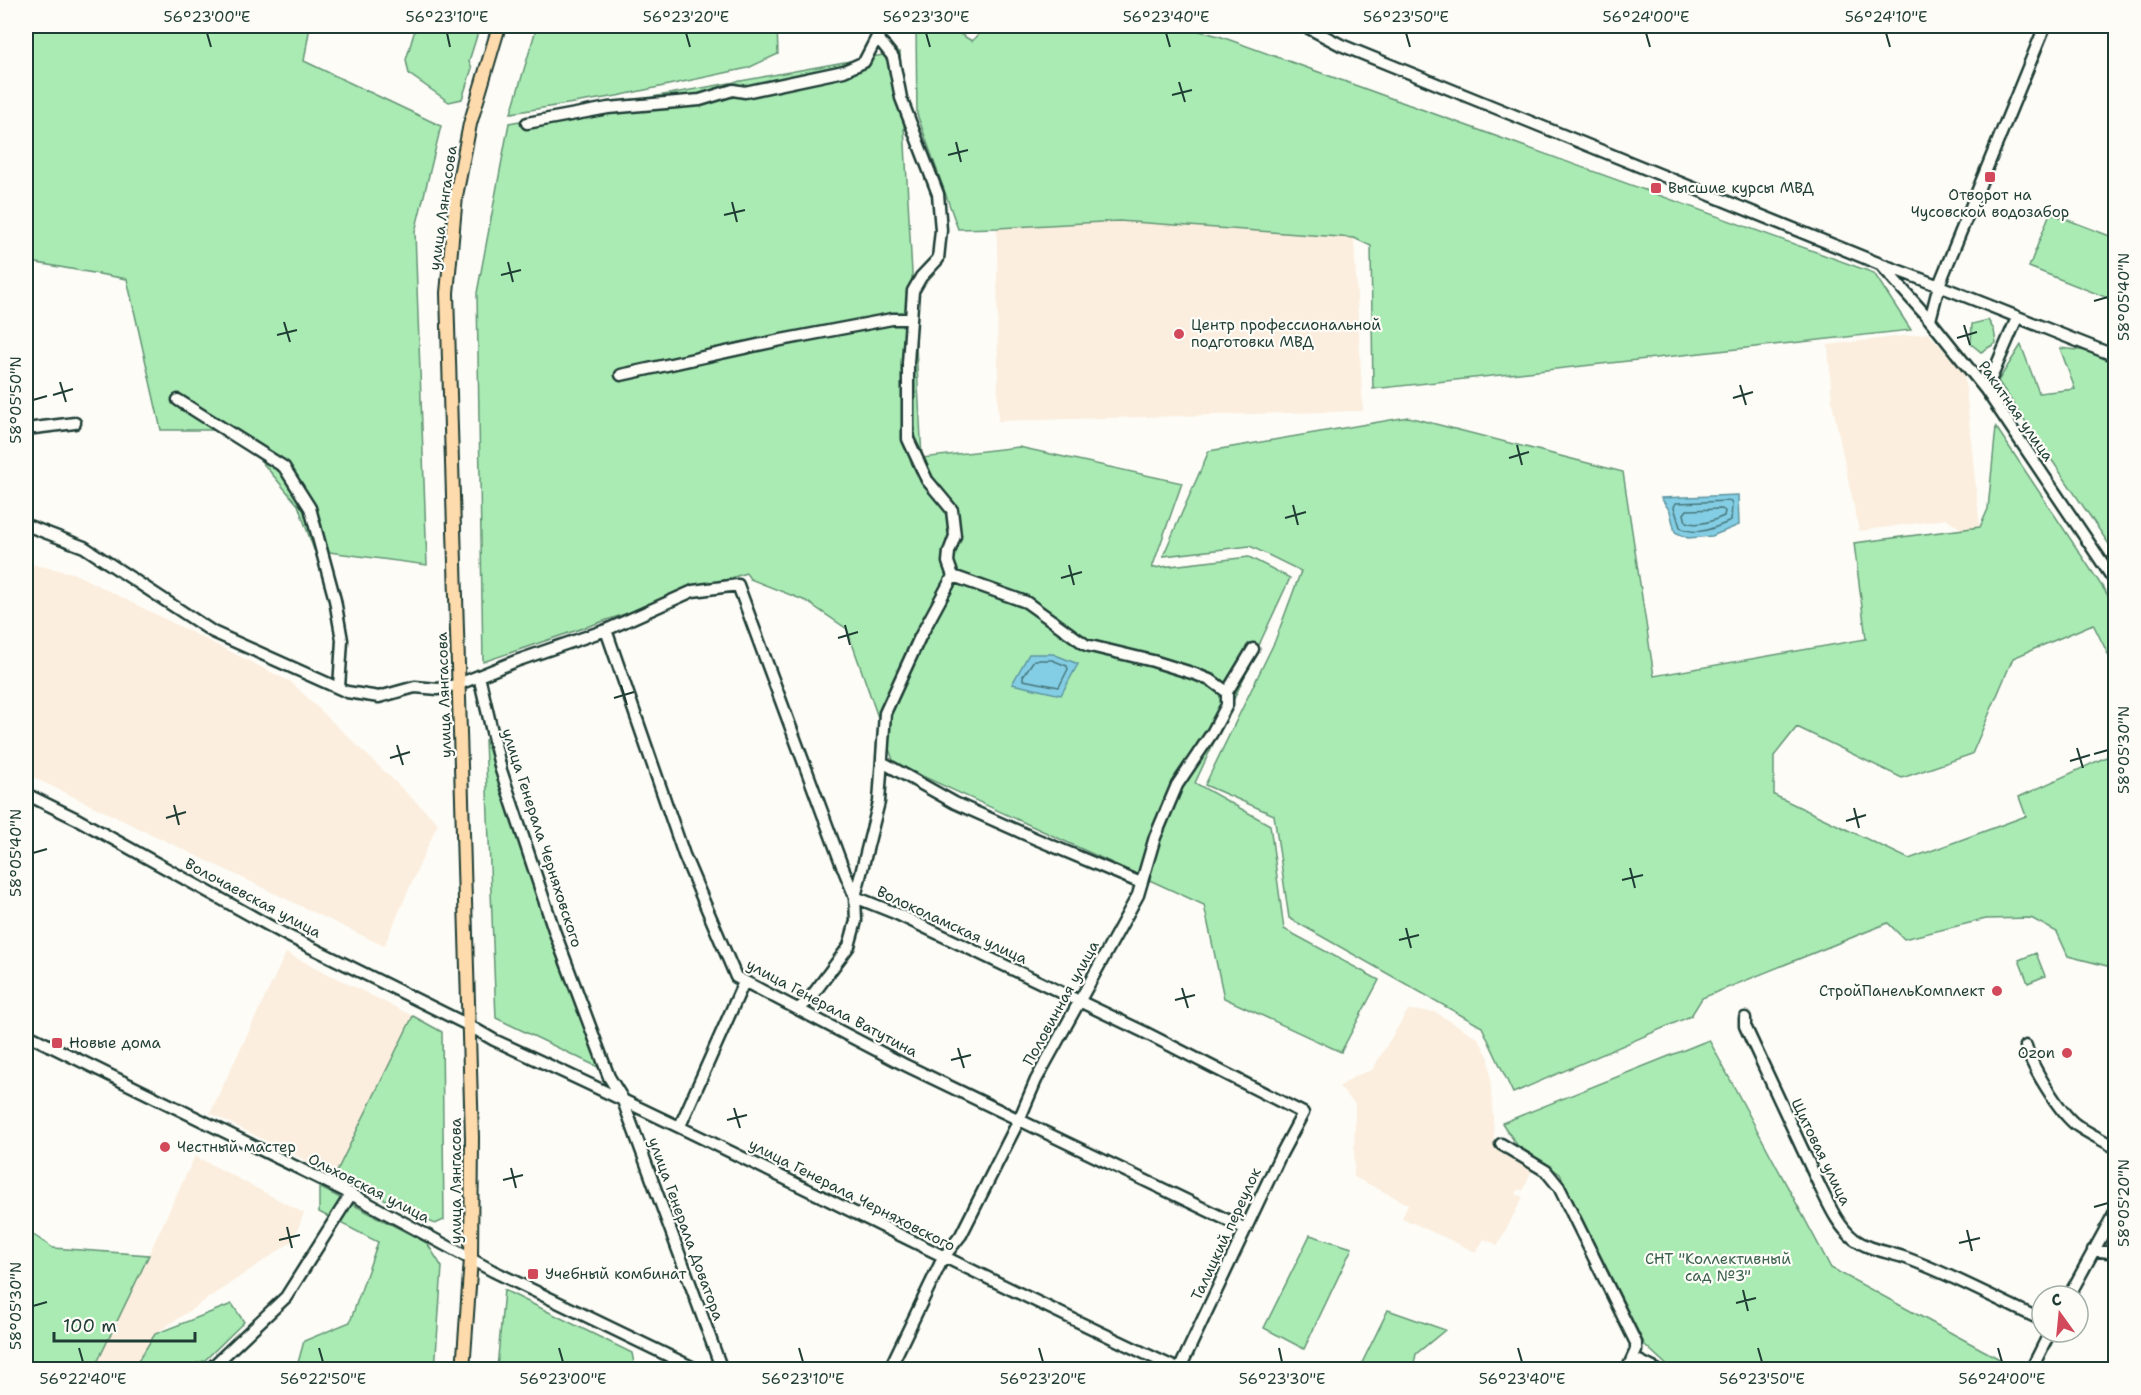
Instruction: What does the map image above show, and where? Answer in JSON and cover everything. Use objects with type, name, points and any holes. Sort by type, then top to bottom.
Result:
[{"type":"main road","name":"улица Лянгасова","points":[[463,1370],[471,1259],[472,1137],[447,293],[456,196],[470,124],[499,26]]},
{"type":"street","points":[[527,123],[608,108],[700,100],[733,90],[745,92],[844,70],[864,62],[880,26]]},
{"type":"street","points":[[1305,26],[1341,45],[1880,264],[1939,285],[2115,356]]},
{"type":"street","points":[[1930,320],[1939,285],[2046,26]]},
{"type":"street","points":[[798,1009],[808,1001],[849,946],[856,921],[855,897],[879,802],[885,713],[920,637],[953,576],[948,562],[955,536],[952,510],[927,480],[908,439],[908,363],[913,291],[921,277],[938,259],[941,230],[938,194],[901,98],[894,57],[877,37]]},
{"type":"street","name":"Ракитная улица","points":[[1880,264],[1930,320],[1986,390],[2115,583]]},
{"type":"street","points":[[1986,390],[2017,318]]},
{"type":"street","points":[[621,375],[781,340],[892,319],[911,319]]},
{"type":"street","points":[[178,400],[284,467],[310,508],[335,600],[342,640],[339,688]]},
{"type":"street","points":[[26,429],[75,423]]},
{"type":"street","points":[[26,525],[84,547],[213,632],[347,692],[380,697],[415,687],[438,689],[459,684],[516,661],[606,630]]},
{"type":"street","points":[[953,576],[1026,602],[1086,645],[1195,674],[1212,681],[1227,692]]},
{"type":"street","name":"Волоколамская улица","points":[[606,630],[693,591],[738,585],[855,897],[895,912],[1079,1003],[1144,1032],[1303,1113]]},
{"type":"street","name":"улица Генерала Ватутина","points":[[606,630],[684,855],[736,976],[903,1064],[1246,1229]]},
{"type":"street","name":"Половинная улица","points":[[889,1370],[943,1258],[962,1235],[1019,1120],[1036,1080],[1138,895],[1155,837],[1177,785],[1212,733],[1227,705],[1227,692],[1253,649]]},
{"type":"street","name":"улица Генерала Черняховского","points":[[479,676],[501,770],[555,933],[609,1077],[622,1098],[943,1258],[1179,1369]]},
{"type":"street","points":[[882,762],[955,803],[1141,883]]},
{"type":"street","name":"Волочаевская улица","points":[[26,794],[77,819],[286,935],[494,1040],[622,1098]]},
{"type":"street","points":[[680,1126],[744,982]]},
{"type":"street","name":"Щитовая улица","points":[[1744,1018],[1745,1026],[1825,1197],[1845,1230],[1856,1240],[1870,1247],[1907,1259],[2030,1315]]},
{"type":"street","name":"Ольховская улица","points":[[26,1034],[351,1194],[492,1271],[698,1370]]},
{"type":"street","points":[[2026,1046],[2034,1067],[2068,1116],[2076,1124],[2115,1148]]},
{"type":"street","name":"улица Генерала Доватора","points":[[622,1098],[723,1370]]},
{"type":"street","name":"Талицкий переулок","points":[[1179,1369],[1303,1113]]},
{"type":"street","points":[[1501,1144],[1546,1171],[1559,1187],[1634,1336],[1636,1350],[1627,1370]]},
{"type":"street","points":[[209,1370],[286,1297],[351,1194]]},
{"type":"street","points":[[2075,1284],[2115,1210]]},
{"type":"street","points":[[2093,1250],[2115,1253]]},
{"type":"street","points":[[2031,1370],[2044,1344]]},
{"type":"street","points":[[1633,1358],[1657,1370]]},
{"type":"shaded area","name":"Центр профессиональной подготовки МВД","points":[[1119,221],[1354,238],[1363,411],[998,421],[997,228]]},
{"type":"shaded area","points":[[1928,333],[1964,371],[1980,528],[1964,531],[1947,519],[1859,531],[1832,402],[1828,345]]},
{"type":"shaded area","points":[[26,563],[73,573],[291,682],[438,823],[384,946],[26,774]]},
{"type":"shaded area","points":[[286,953],[413,1016],[335,1175],[210,1113]]},
{"type":"shaded area","points":[[1408,1010],[1435,1012],[1478,1038],[1489,1058],[1495,1148],[1533,1167],[1523,1191],[1519,1189],[1516,1194],[1523,1197],[1498,1245],[1484,1239],[1476,1252],[1402,1218],[1408,1204],[1354,1177],[1355,1104],[1339,1087],[1355,1076],[1372,1070]]},
{"type":"shaded area","points":[[195,1156],[304,1213],[293,1241],[155,1334],[133,1369],[94,1370]]},
{"type":"green space","points":[[26,26],[310,26],[304,61],[441,126],[415,232],[427,565],[314,550],[298,505],[235,430],[161,430],[127,279],[26,261]]},
{"type":"green space","points":[[416,26],[451,26],[463,29],[465,26],[480,26],[469,61],[472,68],[462,99],[449,102],[409,74],[406,60]]},
{"type":"green space","points":[[537,26],[777,26],[778,54],[748,68],[617,96],[511,113]]},
{"type":"green space","points":[[916,26],[946,26],[972,41],[988,26],[1180,26],[1219,36],[1874,273],[1911,330],[1373,389],[1371,246],[1354,238],[1119,221],[958,229],[917,114]]},
{"type":"green space","points":[[900,52],[922,458],[1019,447],[1182,483],[1152,568],[1249,557],[1290,578],[1195,783],[1270,825],[1284,929],[1379,980],[1341,1052],[1224,998],[1204,905],[894,763],[847,629],[806,601],[750,579],[746,573],[483,662],[477,293],[509,123]]},
{"type":"green space","points":[[2050,213],[2115,238],[2115,301],[2029,267]]},
{"type":"green space","points":[[1988,320],[1994,330],[1996,343],[1981,352],[1971,344],[1972,324]]},
{"type":"green space","points":[[2021,345],[2039,393],[2075,389],[2060,348],[2088,351],[2115,362],[2115,553],[1998,381]]},
{"type":"green space","points":[[1408,417],[1623,472],[1654,676],[1866,639],[1854,543],[1980,527],[1988,509],[1996,427],[2115,606],[2115,668],[2093,624],[2013,658],[1972,754],[1902,778],[1797,727],[1774,756],[1774,795],[1909,859],[2026,816],[2019,797],[2115,753],[2115,968],[2068,956],[2057,932],[2031,918],[1986,919],[1904,939],[1888,923],[1702,998],[1691,1016],[1513,1093],[1482,1027],[1289,918],[1274,815],[1205,785],[1275,641],[1301,571],[1250,546],[1163,556],[1209,451]]},
{"type":"green space","points":[[485,739],[602,1069],[496,1018]]},
{"type":"green space","points":[[2036,953],[2045,976],[2028,983],[2019,960]]},
{"type":"green space","points":[[413,1016],[442,1032],[444,1220],[435,1224],[335,1175]]},
{"type":"green space","name":"СНТ \"Коллективный сад №3\"","points":[[1709,1040],[1831,1268],[2018,1369],[1671,1369],[1645,1345],[1560,1174],[1517,1145],[1502,1123]]},
{"type":"green space","points":[[319,1187],[427,1243],[442,1267],[435,1369],[296,1370],[304,1341],[350,1322],[378,1242],[319,1212]]},
{"type":"green space","points":[[26,1230],[53,1248],[149,1255],[94,1369],[26,1369]]},
{"type":"green space","points":[[1310,1235],[1352,1248],[1304,1349],[1264,1328]]},
{"type":"green space","points":[[504,1290],[632,1353],[635,1369],[497,1369]]},
{"type":"green space","points":[[232,1304],[244,1322],[204,1361],[176,1369],[133,1369],[155,1334]]},
{"type":"green space","points":[[1388,1310],[1445,1330],[1416,1354],[1413,1369],[1359,1369]]},
{"type":"water","points":[[1738,495],[1739,525],[1712,536],[1688,538],[1675,532],[1670,511],[1661,498]]},
{"type":"water","points":[[1029,654],[1053,654],[1078,664],[1061,695],[1012,684]]},
{"type":"place","name":"Отворот на Чусовской водозабор","points":[[1990,177]]},
{"type":"place","name":"Высшие курсы МВД","points":[[1656,188]]},
{"type":"place","name":"Центр профессиональной подготовки МВД","points":[[1179,334]]},
{"type":"place","name":"СтройПанельКомплект","points":[[1997,991]]},
{"type":"place","name":"Новые дома","points":[[57,1043]]},
{"type":"place","name":"Ozon","points":[[2067,1053]]},
{"type":"place","name":"Честный мастер","points":[[165,1147]]},
{"type":"place","name":"Учебный комбинат","points":[[533,1274]]}]
